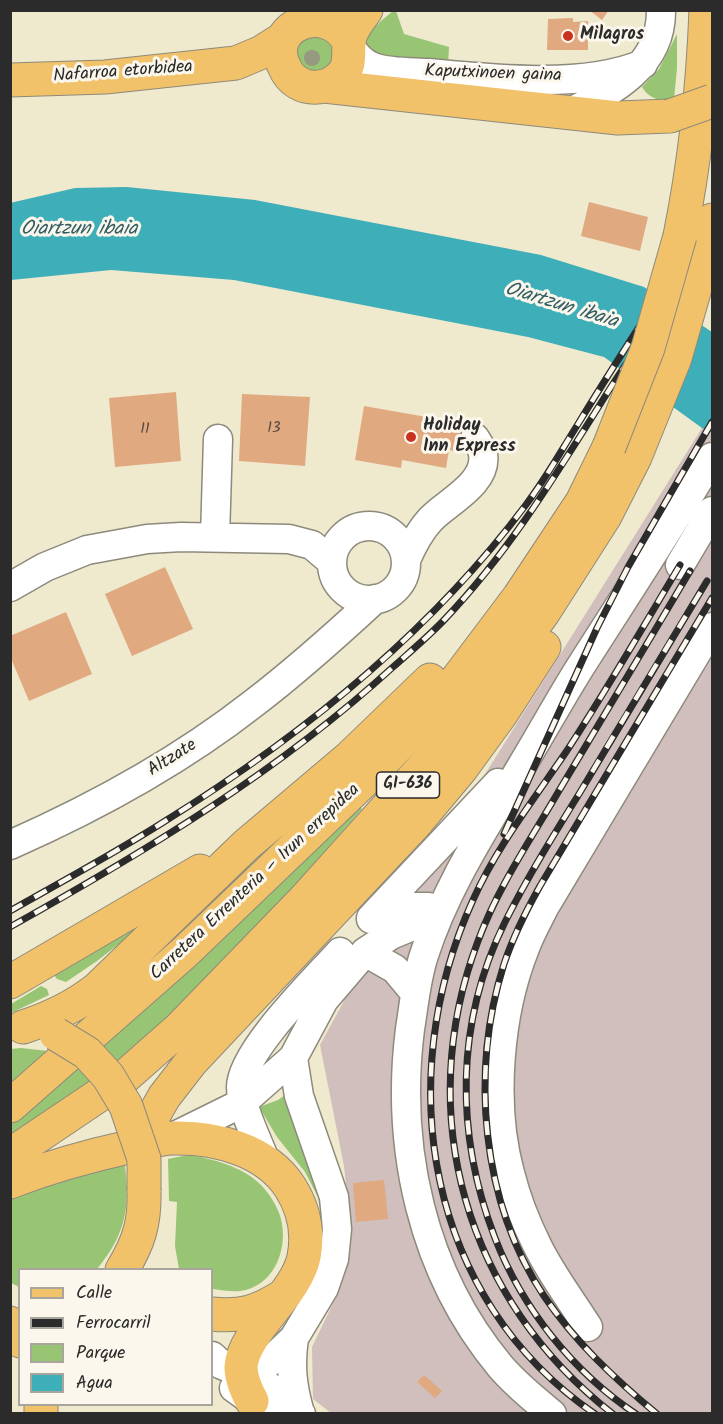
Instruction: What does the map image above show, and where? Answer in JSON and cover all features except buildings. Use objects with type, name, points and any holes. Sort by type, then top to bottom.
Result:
[{"type":"main road","points":[[366,10],[356,25],[342,29],[304,19],[296,23],[284,38],[280,55],[286,71],[292,78],[304,85],[618,118],[670,116],[712,101]]},
{"type":"main road","name":"Carretera Errenteria – Irun errepidea","points":[[10,1155],[120,1081],[179,1029],[304,900],[431,759],[482,698],[543,612],[605,516],[648,348],[700,233],[692,177],[704,70],[706,10]]},
{"type":"main road","points":[[324,86],[343,74],[349,61],[342,29]]},
{"type":"main road","name":"Nafarroa etorbidea","points":[[236,63],[262,52],[284,38]]},
{"type":"main road","name":"Nafarroa etorbidea","points":[[10,80],[105,77],[236,63],[264,67],[292,78]]},
{"type":"main road","name":"Carretera Errenteria – Irun errepidea","points":[[10,1106],[185,952],[370,776],[414,729],[458,678],[519,597],[582,502],[622,452]]},
{"type":"main road","points":[[163,1125],[164,1097],[191,1062],[415,824],[461,769],[501,714],[588,577],[605,516]]},
{"type":"main road","points":[[17,1028],[50,1018],[78,1003],[97,989],[246,845],[350,757],[519,597]]},
{"type":"main road","points":[[10,982],[246,845]]},
{"type":"main road","points":[[17,1028],[56,1034],[87,1053],[108,1076],[126,1106],[144,1174]]},
{"type":"main road","points":[[123,1268],[139,1239],[145,1213],[144,1174],[147,1137],[163,1125]]},
{"type":"main road","points":[[10,1182],[163,1125],[242,1149],[265,1160],[285,1179],[297,1198],[304,1215],[306,1235],[303,1260],[297,1275],[246,1350],[240,1379]]},
{"type":"main road","points":[[139,1239],[152,1268]]},
{"type":"main road","points":[[213,1314],[227,1316],[247,1313],[265,1308],[285,1295]]},
{"type":"main road","points":[[10,1323],[18,1337]]},
{"type":"street","name":"Kaputxinoen gaina","points":[[568,113],[608,92],[643,64],[660,33],[661,10]]},
{"type":"street","name":"Kaputxinoen gaina","points":[[342,29],[363,62],[380,69],[514,79],[596,77],[613,75],[643,64]]},
{"type":"street","points":[[406,560],[413,544],[431,519],[471,487],[481,470],[483,454],[475,438]]},
{"type":"street","points":[[215,537],[218,439]]},
{"type":"street","points":[[552,1413],[528,1394],[501,1367],[481,1340],[462,1311],[434,1253],[412,1176],[407,1137],[407,1058],[415,993],[423,957],[439,915],[460,872],[577,672],[707,466]]},
{"type":"street","points":[[680,565],[712,511]]},
{"type":"street","points":[[386,531],[431,519]]},
{"type":"street","points":[[10,587],[45,567],[87,550],[147,539],[289,538],[328,564],[347,593],[358,598],[375,599],[392,592],[400,584],[405,573],[406,560],[403,548],[396,538],[374,527],[362,527],[351,531],[328,564]]},
{"type":"street","name":"Altzate","points":[[319,649],[336,613],[328,564]]},
{"type":"street","name":"Altzate","points":[[10,845],[98,803],[151,774],[254,704],[375,599]]},
{"type":"street","points":[[588,1327],[538,1247],[509,1172],[502,1122],[500,1084],[503,1038],[512,991],[525,948],[545,906],[712,627]]},
{"type":"street","points":[[265,1160],[242,1103],[240,1084],[254,1052],[371,918],[535,745]]},
{"type":"street","points":[[371,918],[409,907],[429,907],[439,915]]},
{"type":"street","points":[[163,1125],[242,1103],[293,1058],[324,1000],[365,952],[391,935],[439,915]]},
{"type":"street","points":[[365,952],[395,969],[415,993]]},
{"type":"street","points":[[240,1379],[270,1363],[294,1338],[324,1288],[334,1259],[337,1228],[334,1197],[299,1095],[293,1058]]},
{"type":"street","points":[[294,1338],[291,1359],[292,1386],[301,1413]]},
{"type":"street","points":[[213,1340],[240,1379],[301,1413]]},
{"type":"shaded area","points":[[702,428],[712,433],[712,1413],[331,1413],[313,1399],[312,1347],[336,1297],[347,1254],[349,1210],[344,1166],[320,1045],[351,988]]},
{"type":"green space","points":[[393,11],[396,11],[404,34],[449,47],[448,66],[378,60],[365,48],[372,31]]},
{"type":"green space","points":[[677,34],[674,99],[656,99],[648,95],[642,87],[659,69]]},
{"type":"green space","points":[[315,36],[328,41],[333,54],[328,67],[315,72],[302,67],[297,54],[302,41]]},
{"type":"green space","points":[[358,805],[362,809],[268,915],[146,1044],[11,1140],[10,1122]]},
{"type":"green space","points":[[140,917],[142,926],[66,982],[57,979],[54,975]]},
{"type":"green space","points":[[41,986],[47,989],[49,995],[11,1013],[11,1004]]},
{"type":"green space","points":[[11,1049],[48,1051],[11,1085]]},
{"type":"green space","points":[[298,1086],[321,1191],[325,1229],[318,1197],[305,1172],[277,1137],[259,1107],[278,1100]]},
{"type":"green space","points":[[188,1155],[207,1158],[236,1168],[253,1178],[271,1197],[281,1219],[282,1246],[275,1267],[261,1283],[237,1291],[213,1289],[213,1268],[179,1268],[175,1246],[177,1202],[169,1201],[168,1159]]},
{"type":"green space","points":[[125,1166],[127,1196],[119,1233],[114,1245],[98,1268],[18,1268],[18,1286],[11,1283],[10,1193],[99,1167]]},
{"type":"water","name":"Oiartzun ibaia","points":[[127,187],[255,200],[541,255],[644,287],[712,332],[712,433],[604,357],[528,337],[234,280],[111,270],[11,280],[10,203],[75,188]]},
{"type":"railway","points":[[10,911],[125,846],[263,756],[358,681],[404,641],[487,553],[532,496],[665,287]]},
{"type":"railway","points":[[10,927],[161,839],[257,775],[349,705],[433,631],[469,593],[513,537],[674,294]]},
{"type":"railway","points":[[504,834],[597,628],[628,567],[712,422]]},
{"type":"railway","points":[[595,1414],[538,1366],[493,1310],[461,1248],[440,1181],[431,1111],[434,1040],[448,969],[482,881],[516,824],[595,706],[680,565]]},
{"type":"railway","points":[[613,1414],[562,1368],[521,1316],[488,1260],[466,1200],[453,1137],[451,1072],[459,1007],[478,941],[495,902],[690,571]]},
{"type":"railway","points":[[636,1414],[591,1379],[571,1358],[535,1313],[506,1264],[482,1199],[473,1159],[467,1119],[466,1079],[469,1039],[477,999],[489,960],[513,906],[707,581]]},
{"type":"railway","points":[[657,1414],[611,1373],[569,1329],[544,1296],[523,1259],[506,1220],[495,1178],[488,1135],[485,1091],[487,1048],[493,1005],[504,964],[525,915],[540,886],[712,598]]},
{"type":"place","name":"Milagros","points":[[568,36]]},
{"type":"place","name":"Holiday Inn Express","points":[[411,437]]}]
